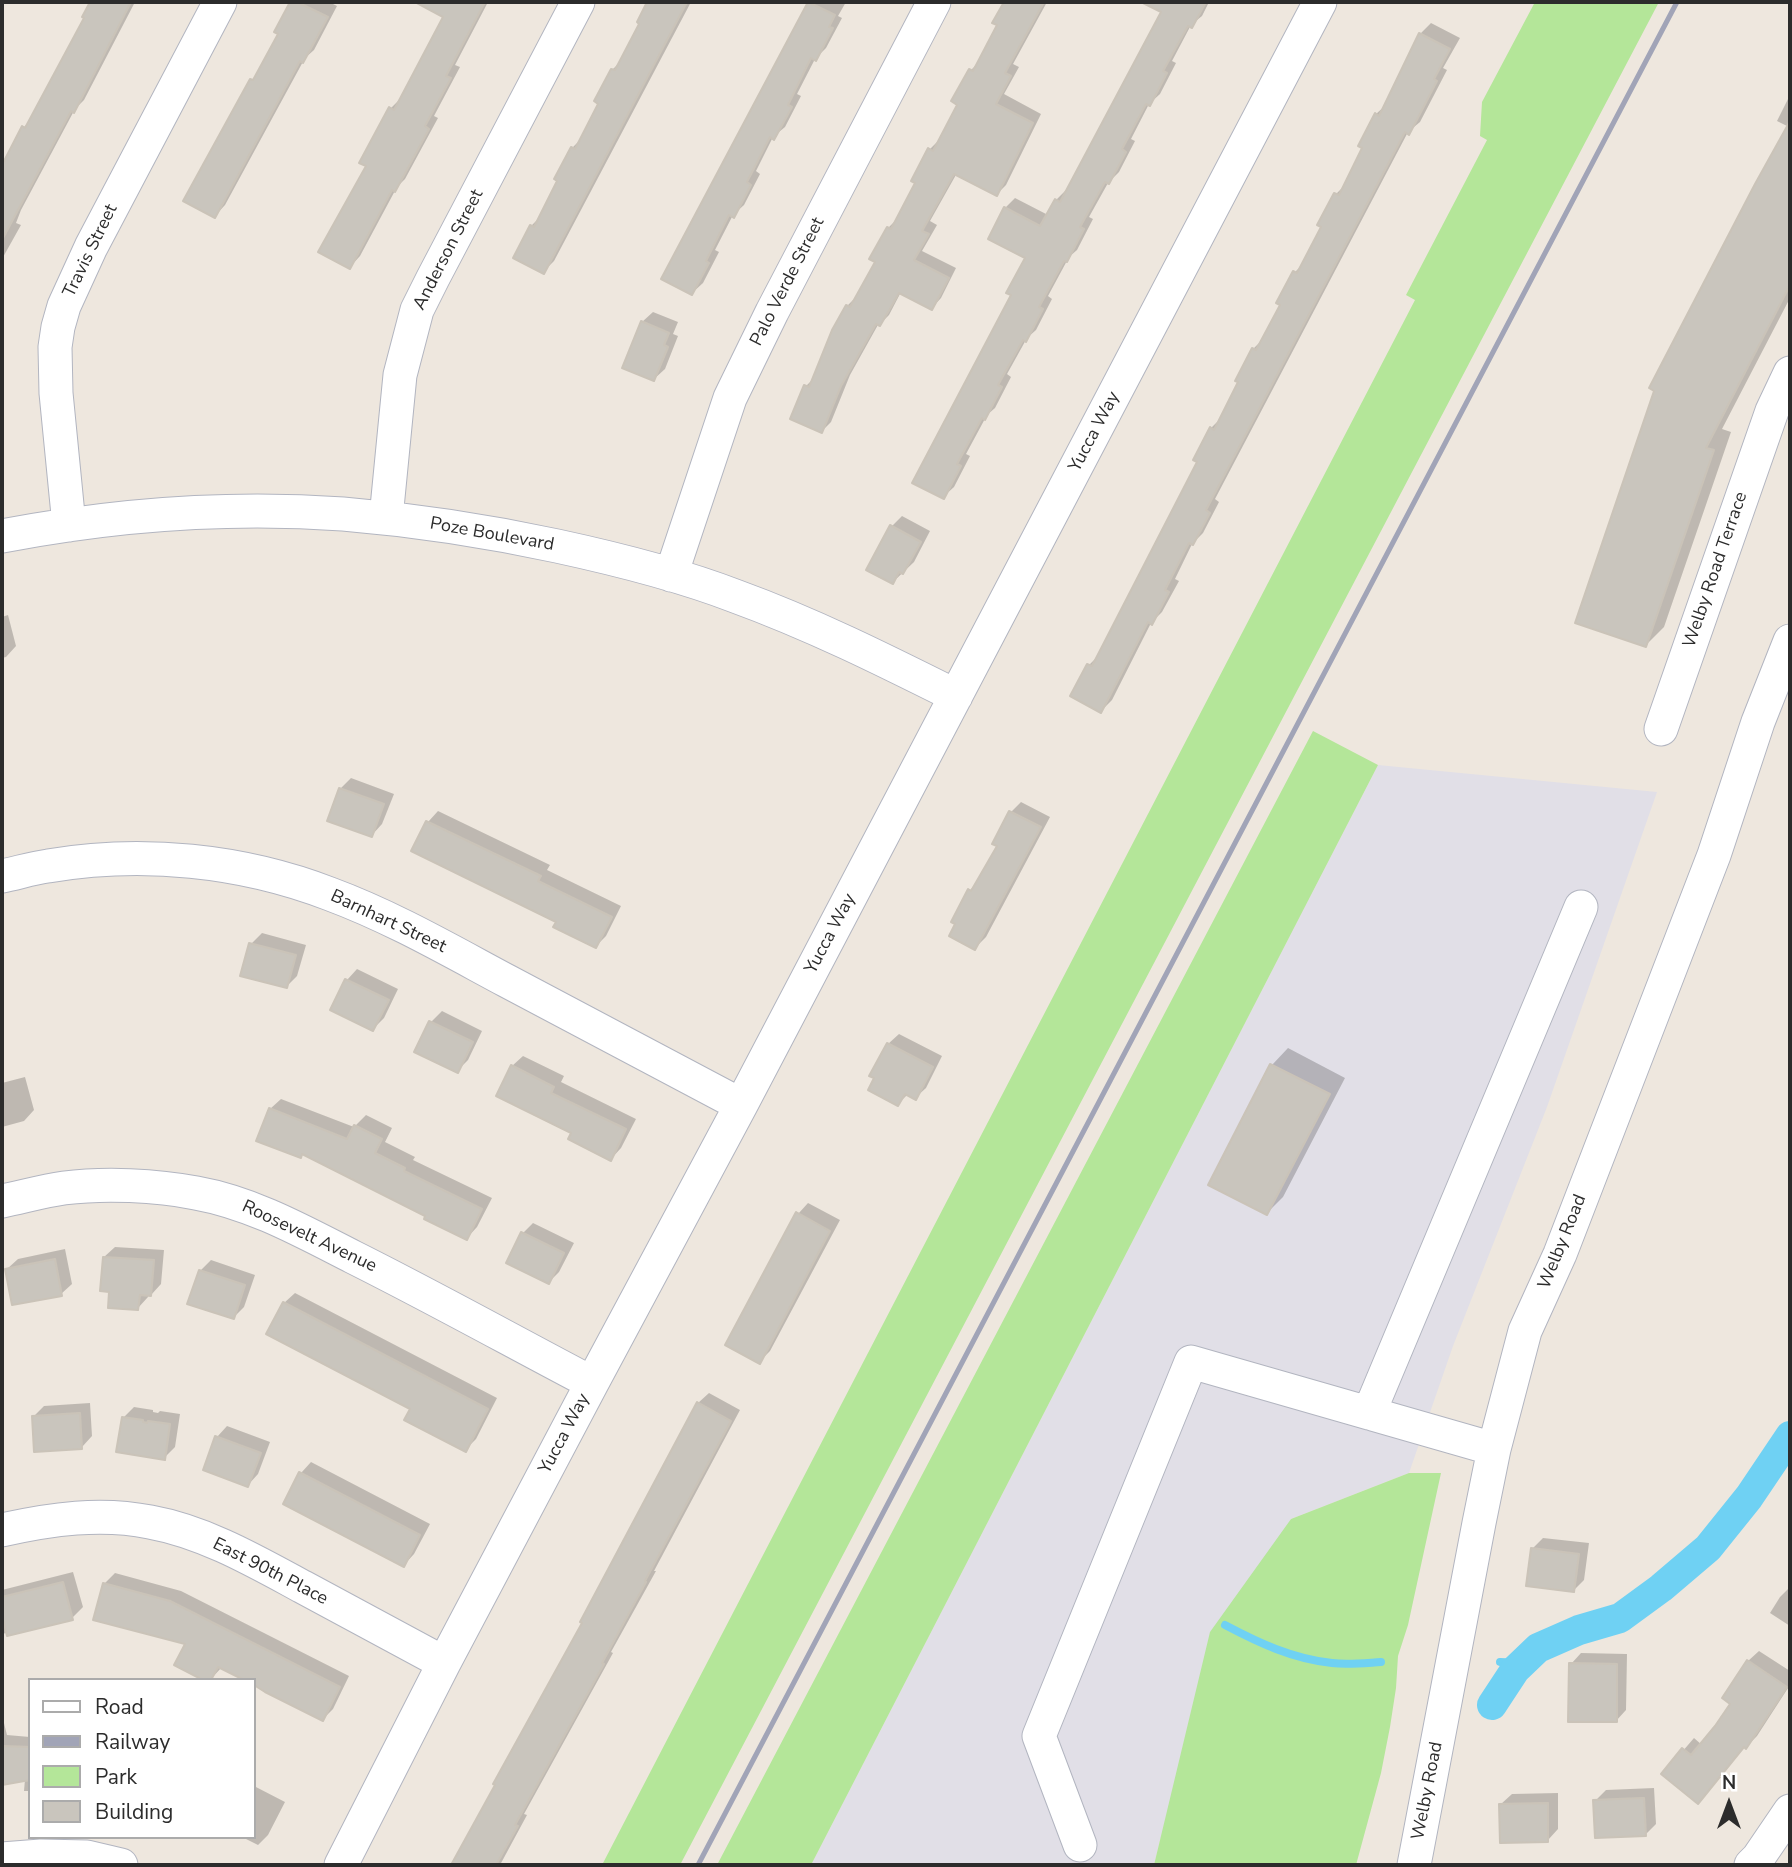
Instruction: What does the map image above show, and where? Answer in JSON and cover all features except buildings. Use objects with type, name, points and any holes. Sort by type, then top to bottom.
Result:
[{"type":"street","name":"Travis Street","points":[[69,525],[56,393],[55,347],[64,306],[91,247],[220,2]]},
{"type":"street","name":"Anderson Street","points":[[387,518],[400,375],[417,310],[578,2]]},
{"type":"street","name":"Palo Verde Street","points":[[671,575],[730,398],[934,2]]},
{"type":"street","name":"Yucca Way","points":[[341,1865],[444,1663],[741,1105],[1320,2]]},
{"type":"street","name":"Welby Road Terrace","points":[[1661,729],[1781,415],[1790,373]]},
{"type":"street","name":"Poze Boulevard","points":[[2,536],[165,514],[261,512],[387,518],[517,537],[590,553],[734,595],[830,634],[956,696]]},
{"type":"street","name":"Welby Road","points":[[1415,1865],[1494,1449],[1525,1331],[1560,1254],[1714,855],[1758,722],[1790,642]]},
{"type":"street","name":"Barnhart Street","points":[[2,876],[83,861],[169,859],[248,869],[291,880],[331,894],[417,933],[741,1105]]},
{"type":"street","points":[[1369,1413],[1581,907]]},
{"type":"street","name":"Roosevelt Avenue","points":[[2,1201],[63,1188],[96,1186],[166,1188],[232,1201],[280,1220],[592,1383]]},
{"type":"street","points":[[1080,1844],[1039,1736],[1191,1362],[1494,1449]]},
{"type":"street","name":"East 90th Place","points":[[2,1530],[67,1518],[114,1517],[152,1522],[182,1531],[240,1553],[444,1663]]},
{"type":"street","points":[[1751,1865],[1790,1811]]},
{"type":"street","points":[[2,1859],[87,1857],[121,1865]]},
{"type":"shaded area","points":[[1378,765],[1657,792],[1547,1107],[1453,1346],[1409,1473],[1291,1519],[1160,1840],[1154,1865],[811,1865]]},
{"type":"green space","points":[[1535,2],[1659,2],[680,1865],[602,1865],[1415,300],[1406,295],[1487,140],[1480,136],[1482,102]]},
{"type":"green space","points":[[1313,731],[1378,765],[811,1865],[717,1865]]},
{"type":"green space","points":[[1409,1473],[1441,1473],[1408,1625],[1398,1656],[1396,1688],[1381,1773],[1356,1865],[1154,1865],[1210,1632],[1291,1519]]},
{"type":"waterway","points":[[1492,1705],[1515,1670],[1538,1648],[1579,1630],[1620,1618],[1708,1548],[1749,1497],[1790,1436]]},
{"type":"waterway","points":[[1225,1625],[1264,1644],[1304,1658],[1338,1664],[1381,1662]]},
{"type":"waterway","points":[[1500,1662],[1522,1663]]},
{"type":"railway","points":[[698,1865],[1677,2]]}]
